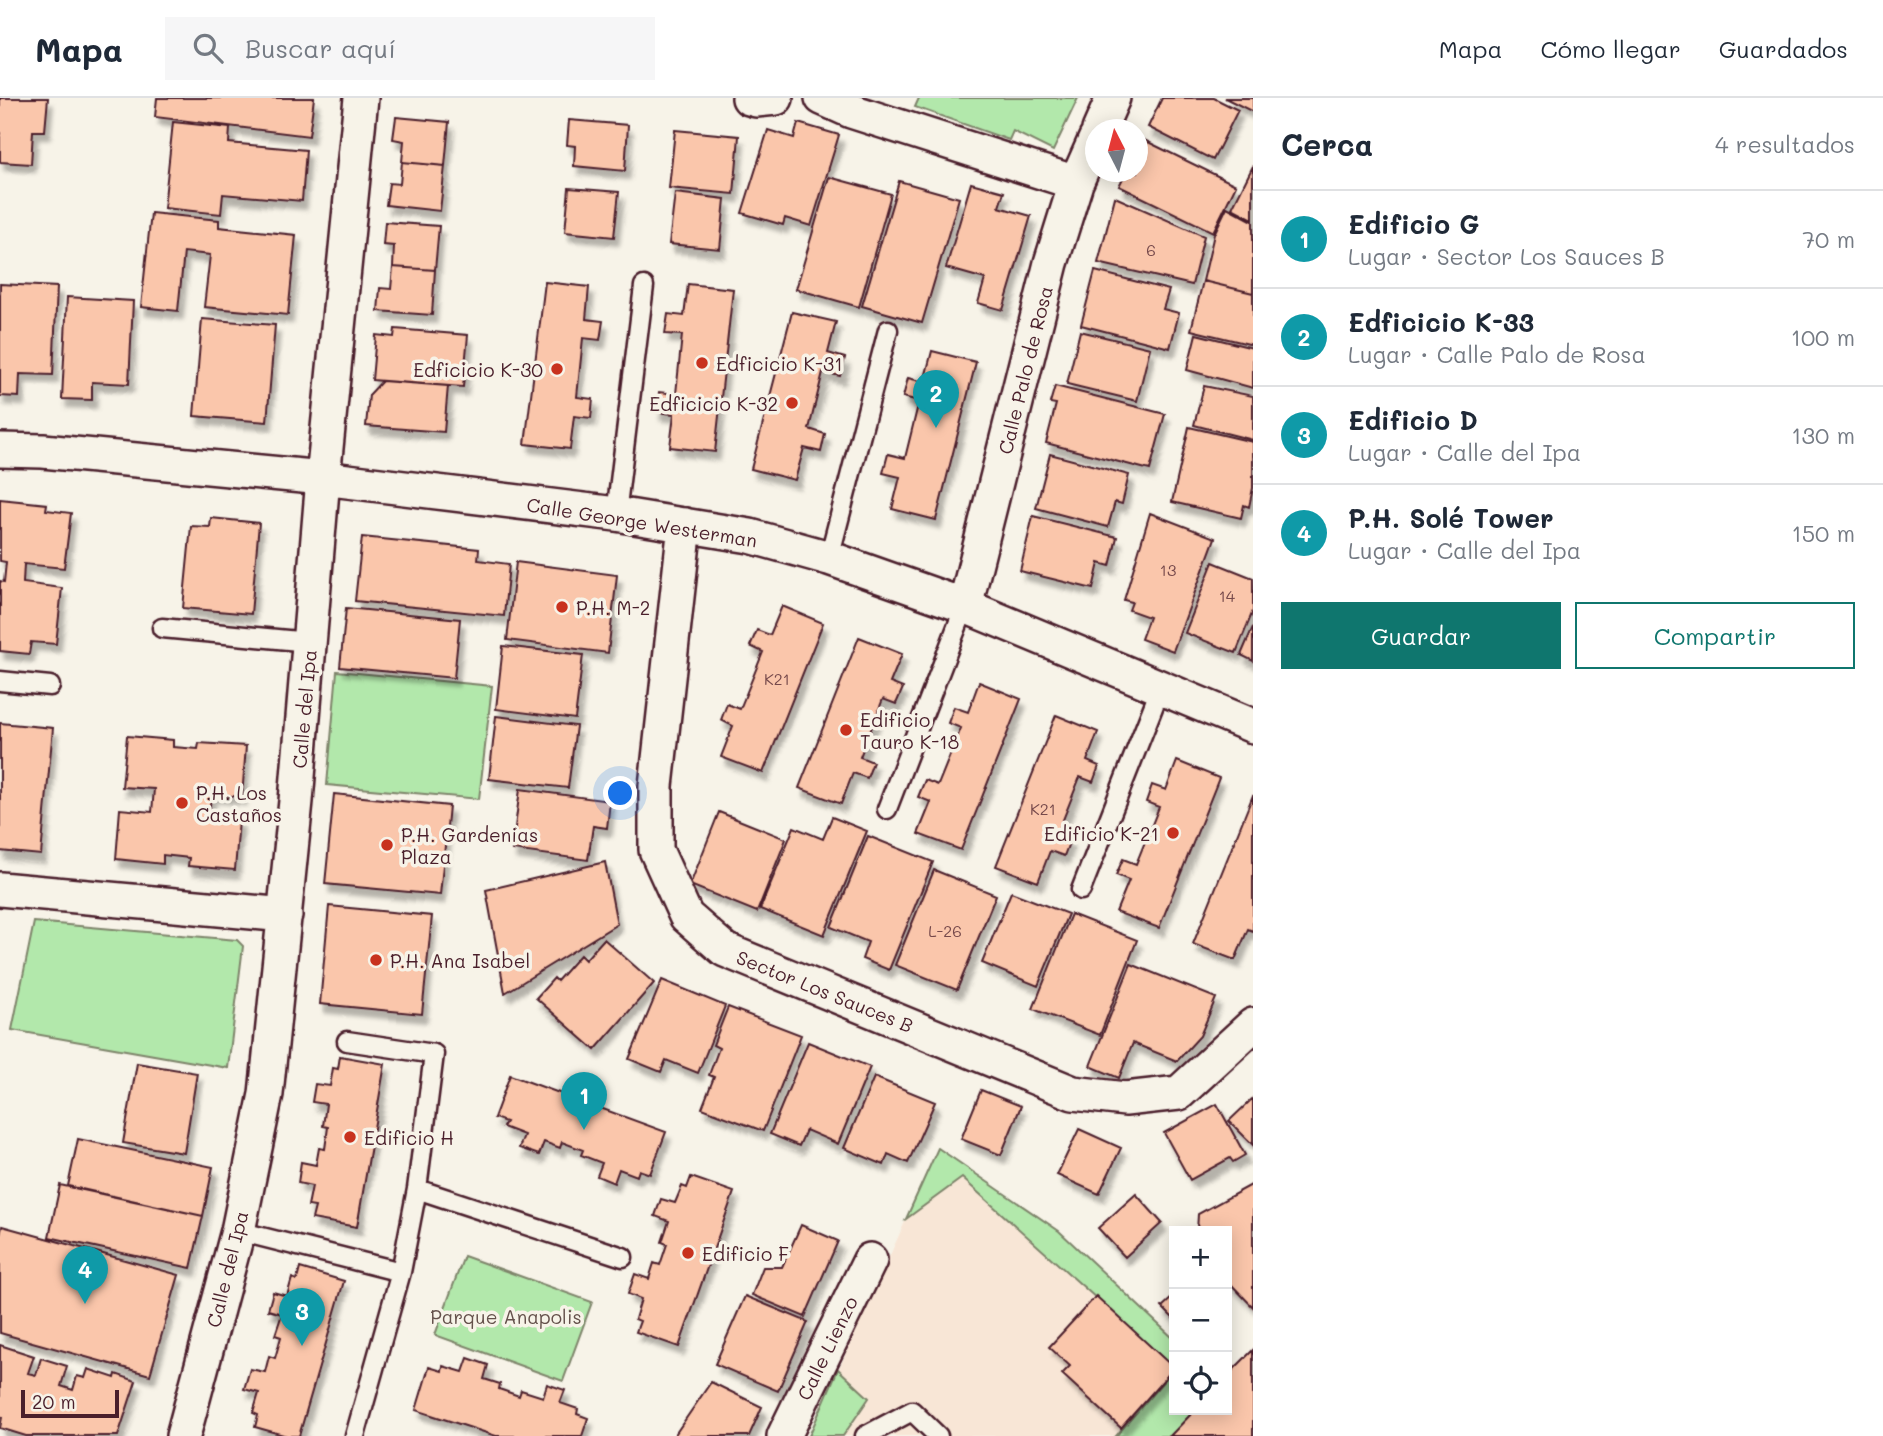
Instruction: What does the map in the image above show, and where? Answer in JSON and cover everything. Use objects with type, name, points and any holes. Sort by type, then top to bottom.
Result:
[{"type":"street","name":"Calle del Ipa","points":[[185,1435],[238,1231],[267,1094],[323,478],[361,98]]},
{"type":"street","points":[[749,98],[776,98]]},
{"type":"street","points":[[822,98],[851,111],[1076,183]]},
{"type":"street","points":[[1103,119],[1112,98]]},
{"type":"street","name":"Calle Palo de Rosa","points":[[965,606],[1051,263],[1085,163]]},
{"type":"street","name":"Calle George Westerman","points":[[0,450],[43,451],[323,478],[616,514],[750,536],[829,558],[965,606],[1253,726]]},
{"type":"street","name":"Sector Los Sauces B","points":[[685,525],[656,786],[656,850],[686,916],[725,950],[1073,1093],[1125,1099],[1179,1093],[1253,1024]]},
{"type":"street","points":[[0,889],[285,915]]},
{"type":"street","name":"Calle Lienzo","points":[[784,1436],[870,1260]]},
{"type":"lane","points":[[616,514],[644,286]]},
{"type":"lane","points":[[829,558],[888,330]]},
{"type":"lane","points":[[887,809],[965,606]]},
{"type":"lane","points":[[162,628],[309,642]]},
{"type":"lane","points":[[0,681],[50,686]]},
{"type":"lane","points":[[1081,890],[1161,687]]},
{"type":"lane","points":[[347,1041],[434,1054],[417,1189],[401,1272],[355,1436]]},
{"type":"lane","points":[[417,1189],[623,1257]]},
{"type":"lane","points":[[238,1231],[401,1272]]},
{"type":"lane","points":[[865,1436],[912,1411],[938,1436]]},
{"type":"shaded area","points":[[938,1148],[1059,1231],[1169,1334],[1169,1415],[1190,1415],[1170,1436],[809,1436]]},
{"type":"green space","points":[[919,98],[1078,98],[1053,151],[1013,131],[1009,140],[915,107]]},
{"type":"green space","points":[[337,671],[492,686],[479,799],[327,785]]},
{"type":"green space","points":[[34,922],[237,940],[243,946],[228,1068],[12,1030]]},
{"type":"green space","points":[[938,1148],[1059,1231],[1169,1334],[1169,1364],[962,1178],[906,1219]]},
{"type":"green space","name":"Parque Anapolis","points":[[464,1256],[592,1302],[563,1381],[435,1335]]},
{"type":"green space","points":[[838,1369],[869,1398],[843,1436],[809,1436]]},
{"type":"green space","points":[[1169,1375],[1169,1415],[1190,1415],[1170,1436],[1116,1436]]},
{"type":"building","points":[[0,98],[48,98],[45,131],[33,131],[31,164],[0,162]]},
{"type":"building","points":[[157,98],[314,98],[309,136],[155,117]]},
{"type":"building","points":[[1162,98],[1214,98],[1238,110],[1213,160],[1148,127]]},
{"type":"building","points":[[1225,98],[1253,98],[1253,112]]},
{"type":"building","points":[[396,117],[449,122],[445,166],[402,162],[404,141],[393,139]]},
{"type":"building","points":[[569,120],[628,125],[625,171],[574,166],[575,146],[567,145]]},
{"type":"building","points":[[173,122],[230,128],[229,143],[306,150],[302,201],[223,194],[221,214],[164,208]]},
{"type":"building","points":[[798,123],[839,135],[811,226],[785,218],[783,225],[742,213],[768,130],[794,138]]},
{"type":"building","points":[[675,130],[739,136],[734,194],[669,188]]},
{"type":"building","points":[[1148,142],[1236,185],[1213,232],[1119,186],[1121,182],[1148,182]]},
{"type":"building","points":[[402,162],[445,166],[440,211],[386,205],[389,183],[400,184]]},
{"type":"building","points":[[1253,166],[1253,219],[1232,208]]},
{"type":"building","points":[[829,177],[891,194],[859,307],[796,289]]},
{"type":"building","points":[[899,181],[959,198],[922,323],[862,306]]},
{"type":"building","points":[[971,183],[1004,192],[999,207],[1031,216],[1003,310],[978,303],[985,279],[946,268]]},
{"type":"building","points":[[569,188],[619,192],[614,237],[565,232]]},
{"type":"building","points":[[675,193],[725,199],[720,249],[669,244]]},
{"type":"building","points":[[1115,197],[1204,236],[1192,285],[1098,263]]},
{"type":"building","points":[[1227,207],[1253,221],[1253,293],[1203,281],[1214,234]]},
{"type":"building","points":[[151,213],[219,220],[219,227],[296,235],[288,315],[204,307],[210,255],[184,252],[178,311],[141,307]]},
{"type":"building","points":[[385,222],[439,226],[435,270],[393,267],[394,246],[383,245]]},
{"type":"building","points":[[393,267],[435,270],[432,315],[378,311],[380,288],[391,289]]},
{"type":"building","points":[[1095,271],[1169,290],[1163,309],[1179,313],[1170,348],[1081,325]]},
{"type":"building","points":[[1203,281],[1253,293],[1253,345],[1191,330]]},
{"type":"building","name":"Edficicio K-30","points":[[545,282],[589,287],[586,319],[603,321],[600,340],[583,338],[577,397],[593,399],[591,418],[574,416],[570,449],[525,444]]},
{"type":"building","points":[[0,284],[57,287],[53,375],[20,374],[19,397],[0,396]]},
{"type":"building","name":"Edficicio K-31","points":[[688,284],[733,289],[715,452],[670,447],[674,414],[656,412],[659,392],[676,394],[682,335],[665,334],[668,314],[684,316]]},
{"type":"building","points":[[67,297],[133,301],[129,384],[92,382],[92,400],[62,399]]},
{"type":"building","name":"Edficicio K-32","points":[[792,312],[836,322],[828,353],[845,358],[840,376],[823,372],[809,429],[825,434],[821,452],[804,448],[795,480],[751,469]]},
{"type":"building","points":[[202,319],[275,325],[267,422],[194,416]]},
{"type":"building","points":[[395,329],[468,335],[463,387],[372,380],[376,335],[394,337]]},
{"type":"building","points":[[1080,331],[1150,348],[1137,401],[1067,384]]},
{"type":"building","points":[[1196,334],[1253,348],[1253,388],[1187,370]]},
{"type":"building","points":[[932,351],[976,362],[936,520],[892,509],[900,477],[883,473],[888,454],[905,458],[919,401],[903,397],[908,378],[924,382]]},
{"type":"building","points":[[382,381],[448,386],[444,432],[366,426],[369,395]]},
{"type":"building","points":[[1055,386],[1165,414],[1150,470],[1046,443],[1056,404],[1050,403]]},
{"type":"building","points":[[1204,386],[1253,396],[1253,440],[1194,425]]},
{"type":"building","points":[[1189,427],[1253,442],[1253,488],[1249,507],[1244,505],[1241,518],[1172,502]]},
{"type":"building","points":[[1050,454],[1129,475],[1122,504],[1115,502],[1108,527],[1036,508]]},
{"type":"building","points":[[0,499],[47,504],[46,510],[71,513],[64,568],[24,564],[23,583],[62,588],[56,644],[31,642],[29,654],[0,651],[0,581],[4,582],[6,562],[0,561]]},
{"type":"building","points":[[1150,513],[1215,538],[1173,651],[1141,639],[1149,617],[1129,610],[1132,602],[1124,600]]},
{"type":"building","points":[[1033,516],[1117,537],[1110,566],[1099,563],[1093,589],[1020,571]]},
{"type":"building","points":[[211,518],[259,523],[251,614],[183,608],[191,526],[210,527]]},
{"type":"building","points":[[362,537],[479,549],[478,560],[509,564],[504,616],[355,601]]},
{"type":"building","name":"P.H. M-2","points":[[516,562],[617,575],[608,653],[507,640]]},
{"type":"building","points":[[1213,562],[1253,578],[1253,611],[1236,653],[1185,633]]},
{"type":"building","points":[[782,606],[823,623],[763,773],[721,757],[733,726],[721,720],[727,704],[740,709],[763,652],[750,646],[757,630],[770,635]]},
{"type":"building","points":[[346,608],[460,619],[454,678],[340,667]]},
{"type":"building","points":[[1253,627],[1253,661],[1241,655]]},
{"type":"building","name":"Edificio Tauro K-18","points":[[859,637],[902,654],[890,683],[903,688],[896,704],[883,699],[860,757],[873,762],[867,778],[853,773],[841,804],[799,788]]},
{"type":"building","points":[[503,646],[583,655],[575,719],[496,709]]},
{"type":"building","points":[[979,682],[1021,699],[961,850],[918,834],[931,802],[918,797],[925,780],[938,785],[961,728],[948,723],[954,707],[968,712]]},
{"type":"building","points":[[1056,715],[1098,732],[1087,761],[1099,766],[1093,782],[1080,777],[1057,835],[1070,840],[1064,856],[1050,851],[1038,882],[996,866]]},
{"type":"building","points":[[496,716],[576,726],[568,788],[489,779]]},
{"type":"building","points":[[0,723],[53,728],[41,855],[0,851]]},
{"type":"building","name":"P.H. Los Castaños","points":[[127,736],[173,740],[173,747],[198,749],[199,743],[246,746],[242,797],[211,794],[209,817],[239,820],[235,870],[188,866],[189,858],[163,855],[163,864],[116,859],[120,809],[152,812],[154,789],[122,787]]},
{"type":"building","name":"Edificio K-21","points":[[1177,761],[1219,778],[1159,928],[1116,912],[1129,880],[1116,875],[1123,859],[1136,864],[1159,807],[1146,802],[1152,785],[1166,790]]},
{"type":"building","points":[[520,789],[610,801],[607,828],[593,826],[588,860],[512,850]]},
{"type":"building","name":"P.H. Gardenias Plaza","points":[[334,794],[449,806],[440,895],[325,884]]},
{"type":"building","points":[[1253,795],[1253,931],[1248,929],[1235,960],[1193,944]]},
{"type":"building","points":[[719,812],[786,839],[757,912],[690,885]]},
{"type":"building","points":[[832,817],[867,831],[824,935],[760,909],[794,827],[823,839]]},
{"type":"building","points":[[868,836],[933,862],[889,970],[862,959],[868,942],[831,927]]},
{"type":"building","points":[[605,862],[617,924],[505,993],[486,890]]},
{"type":"building","points":[[934,870],[996,895],[957,990],[895,965]]},
{"type":"building","points":[[1011,892],[1068,914],[1038,986],[982,963]]},
{"type":"building","name":"P.H. Ana Isabel","points":[[329,906],[432,916],[422,1014],[320,1004]]},
{"type":"building","points":[[1071,914],[1137,940],[1100,1035],[1033,1009]]},
{"type":"building","points":[[604,939],[654,983],[595,1050],[536,998],[554,978],[557,981],[580,955],[585,960]]},
{"type":"building","points":[[1131,964],[1216,998],[1200,1036],[1177,1061],[1133,1043],[1119,1078],[1090,1066]]},
{"type":"building","points":[[662,980],[725,1006],[698,1073],[666,1060],[661,1072],[629,1059]]},
{"type":"building","points":[[728,1007],[801,1035],[763,1131],[702,1108],[714,1077],[709,1075],[719,1048],[713,1045]]},
{"type":"building","points":[[808,1042],[870,1067],[838,1144],[806,1130],[799,1146],[770,1134]]},
{"type":"building","name":"Edificio H","points":[[340,1056],[385,1064],[357,1227],[312,1219],[315,1207],[308,1206],[312,1186],[298,1183],[301,1162],[316,1165],[319,1148],[325,1149],[328,1127],[323,1126],[326,1104],[312,1102],[315,1084],[330,1086],[333,1068],[338,1069]]},
{"type":"building","points":[[137,1063],[197,1073],[184,1153],[123,1143]]},
{"type":"building","points":[[510,1075],[666,1132],[650,1174],[639,1170],[637,1176],[619,1169],[614,1183],[597,1176],[602,1163],[581,1155],[583,1150],[562,1142],[560,1148],[544,1142],[539,1155],[519,1148],[524,1135],[503,1127],[506,1122],[494,1118]]},
{"type":"building","points":[[874,1077],[935,1102],[908,1163],[888,1154],[884,1165],[844,1148]]},
{"type":"building","points":[[981,1090],[1021,1106],[1001,1155],[961,1139]]},
{"type":"building","points":[[1253,1098],[1253,1145],[1229,1121]]},
{"type":"building","points":[[1217,1104],[1245,1155],[1233,1162],[1230,1158],[1190,1180],[1164,1133]]},
{"type":"building","points":[[1079,1129],[1121,1148],[1099,1194],[1057,1175]]},
{"type":"building","points":[[78,1139],[213,1167],[203,1216],[68,1186]]},
{"type":"building","name":"Edificio F","points":[[691,1177],[734,1192],[679,1347],[636,1332],[640,1321],[635,1319],[641,1299],[628,1294],[635,1274],[649,1279],[654,1263],[660,1265],[667,1244],[662,1242],[669,1221],[655,1216],[661,1199],[675,1203],[682,1186],[687,1188]]},
{"type":"building","points":[[1253,1184],[1253,1307],[1232,1285],[1232,1226],[1197,1226],[1198,1214]]},
{"type":"building","points":[[60,1185],[203,1216],[191,1268],[49,1237]]},
{"type":"building","points":[[1136,1194],[1162,1223],[1125,1257],[1098,1228]]},
{"type":"building","points":[[801,1225],[838,1241],[805,1317],[752,1295],[763,1267],[782,1267]]},
{"type":"building","points":[[2,1226],[179,1275],[150,1375],[0,1333]]},
{"type":"building","points":[[300,1268],[344,1281],[299,1436],[287,1436],[255,1427],[258,1415],[253,1413],[259,1393],[244,1389],[250,1369],[265,1372],[269,1356],[275,1358],[281,1337],[275,1335],[282,1314],[268,1310],[273,1292],[287,1296],[292,1278],[297,1280]]},
{"type":"building","points":[[745,1296],[808,1322],[778,1391],[715,1364]]},
{"type":"building","points":[[1096,1296],[1169,1363],[1169,1374],[1121,1428],[1062,1374],[1070,1366],[1049,1347]]},
{"type":"building","points":[[1169,1301],[1169,1314],[1162,1307]]},
{"type":"building","points":[[0,1345],[34,1356],[28,1373],[36,1375],[41,1358],[67,1366],[61,1386],[73,1390],[77,1376],[85,1378],[88,1369],[115,1378],[116,1374],[136,1381],[118,1436],[26,1436],[0,1428]]},
{"type":"building","points":[[1253,1350],[1253,1436],[1170,1436],[1190,1415],[1232,1415],[1232,1371]]},
{"type":"building","points":[[468,1358],[488,1365],[484,1379],[500,1384],[499,1389],[519,1396],[521,1390],[543,1397],[547,1384],[565,1390],[560,1403],[578,1409],[577,1414],[588,1418],[582,1436],[496,1436],[416,1410],[429,1367],[442,1371],[443,1366],[463,1372]]},
{"type":"building","points":[[711,1382],[762,1407],[749,1436],[674,1436]]},
{"type":"place","name":"Edficicio K-31","points":[[702,363]]},
{"type":"place","name":"Edficicio K-30","points":[[557,369]]},
{"type":"place","name":"Edficicio K-32","points":[[792,403]]},
{"type":"place","name":"Edficicio K-33","points":[[936,428]]},
{"type":"place","name":"P.H. M-2","points":[[562,607]]},
{"type":"place","name":"Edificio Tauro K-18","points":[[846,730]]},
{"type":"place","name":"P.H. Los Castaños","points":[[182,803]]},
{"type":"place","name":"Edificio K-21","points":[[1173,833]]},
{"type":"place","name":"P.H. Gardenias Plaza","points":[[387,845]]},
{"type":"place","name":"P.H. Ana Isabel","points":[[376,960]]},
{"type":"place","name":"Edificio G","points":[[584,1130]]},
{"type":"place","name":"Edificio H","points":[[350,1137]]},
{"type":"place","name":"Edificio F","points":[[688,1253]]},
{"type":"place","name":"P.H. Solé Tower","points":[[85,1304]]},
{"type":"place","name":"Edificio D","points":[[302,1346]]}]
